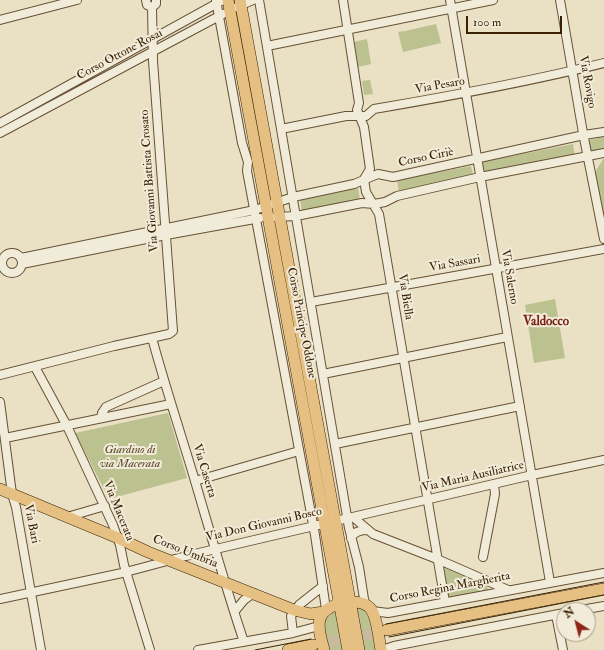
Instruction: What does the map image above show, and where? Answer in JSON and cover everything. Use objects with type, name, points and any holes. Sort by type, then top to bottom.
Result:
[{"type":"main road","name":"Corso Principe Oddone","points":[[241,3],[278,202],[325,524]]},
{"type":"main road","name":"Corso Principe Oddone","points":[[229,5],[261,213],[325,524],[345,604],[360,650]]},
{"type":"main road","name":"Corso Umbria","points":[[0,489],[294,610],[311,614],[325,611]]},
{"type":"main road","points":[[387,630],[604,589]]},
{"type":"main road","name":"Corso Regina Margherita","points":[[325,611],[345,604],[361,602],[369,608]]},
{"type":"main road","name":"Corso Principe Oddone","points":[[345,604],[348,650]]},
{"type":"main road","name":"Corso Principe Oddone","points":[[369,608],[381,650]]},
{"type":"main road","name":"Corso Umbria","points":[[294,610],[300,616],[319,626]]},
{"type":"main road","points":[[324,650],[319,621],[325,611]]},
{"type":"main road","points":[[288,650],[313,645]]},
{"type":"street","points":[[0,20],[77,0]]},
{"type":"street","name":"Corso Ottone Rosai","points":[[0,133],[219,16],[229,5],[253,0]]},
{"type":"street","name":"Corso Principe Oddone","points":[[259,0],[335,444],[350,518],[351,538],[359,568],[364,599],[369,608]]},
{"type":"street","points":[[343,0],[359,103],[357,110],[364,127],[370,169],[364,179]]},
{"type":"street","points":[[267,46],[348,29],[450,4],[492,0]]},
{"type":"street","name":"Via Rovigo","points":[[560,0],[604,239]]},
{"type":"street","name":"Corso Ottone Rosai","points":[[0,123],[153,40],[219,1]]},
{"type":"street","name":"Corso Principe Oddone","points":[[219,1],[219,16],[242,143],[248,162],[247,171],[261,213],[299,450],[325,524],[325,611]]},
{"type":"street","name":"Via Giovanni Battista Crosato","points":[[151,2],[153,51],[173,332],[152,338]]},
{"type":"street","name":"Via Salerno","points":[[450,4],[550,582]]},
{"type":"street","name":"Via Pesaro","points":[[281,129],[346,116],[366,116],[374,110],[465,93],[604,63]]},
{"type":"street","name":"Corso Ciriè","points":[[261,213],[278,202],[293,197],[354,184],[378,174],[393,177],[584,135],[604,132]]},
{"type":"street","points":[[21,261],[261,213],[280,217],[296,216],[362,203],[374,204],[385,202],[397,196],[480,177],[604,153]]},
{"type":"street","name":"Via Biella","points":[[364,179],[366,192],[379,214],[444,602]]},
{"type":"street","name":"Via Sassari","points":[[311,302],[604,249]]},
{"type":"street","points":[[13,253],[17,255],[21,261],[18,271],[13,273],[4,270],[1,265],[2,259],[8,254],[13,253]]},
{"type":"street","points":[[323,374],[507,337]]},
{"type":"street","points":[[0,375],[114,346],[152,338]]},
{"type":"street","name":"Via Caserta","points":[[152,338],[214,549],[226,582],[244,642]]},
{"type":"street","name":"Via Macerata","points":[[35,366],[67,426],[105,506],[118,538],[126,572],[150,650]]},
{"type":"street","points":[[101,418],[106,407],[164,381]]},
{"type":"street","name":"Via Bari","points":[[0,402],[12,494],[16,507],[41,650]]},
{"type":"street","points":[[5,438],[171,404]]},
{"type":"street","points":[[335,444],[520,406]]},
{"type":"street","points":[[195,481],[299,450]]},
{"type":"street","name":"Via Maria Ausiliatrice","points":[[350,518],[532,475],[604,460]]},
{"type":"street","points":[[483,557],[495,494],[494,484]]},
{"type":"street","points":[[67,517],[105,506]]},
{"type":"street","points":[[350,518],[380,537],[481,575],[508,590]]},
{"type":"street","name":"Via Don Giovanni Bosco","points":[[0,599],[126,572],[214,549],[350,518]]},
{"type":"street","points":[[351,538],[356,533],[363,530],[368,530]]},
{"type":"street","name":"Corso Regina Margherita","points":[[369,608],[388,613],[604,572]]},
{"type":"street","points":[[293,633],[291,616],[294,610],[324,586]]},
{"type":"street","points":[[235,611],[244,600],[254,593]]},
{"type":"street","points":[[381,650],[394,646],[556,615]]},
{"type":"street","points":[[198,650],[293,633],[319,626]]},
{"type":"green space","points":[[436,24],[441,43],[403,52],[398,32],[405,32]]},
{"type":"green space","points":[[367,39],[371,64],[358,67],[354,42]]},
{"type":"green space","points":[[370,80],[373,94],[364,95],[362,81]]},
{"type":"green space","points":[[604,137],[604,150],[591,153],[589,140]]},
{"type":"green space","points":[[573,144],[575,157],[484,175],[481,162]]},
{"type":"green space","points":[[604,158],[604,219],[595,172]]},
{"type":"green space","points":[[471,166],[474,178],[399,193],[397,180]]},
{"type":"green space","points":[[358,188],[360,200],[302,211],[300,199]]},
{"type":"green space","points":[[555,299],[565,358],[534,363],[525,305]]},
{"type":"green space","name":"Giardino di via Macerata","points":[[168,413],[187,478],[109,499],[75,433]]},
{"type":"green space","points":[[443,567],[486,585],[490,593],[448,600]]},
{"type":"green space","points":[[357,608],[362,608],[369,614],[376,650],[364,650]]},
{"type":"green space","points":[[335,611],[343,650],[329,650],[324,626],[326,616]]},
{"type":"tunnel","points":[[313,645],[387,631]]},
{"type":"tram line","points":[[386,624],[604,582]]},
{"type":"tram line","points":[[389,637],[604,595]]},
{"type":"tram line","points":[[255,650],[311,639]]},
{"type":"district","name":"Valdocco","points":[[546,322]]}]
